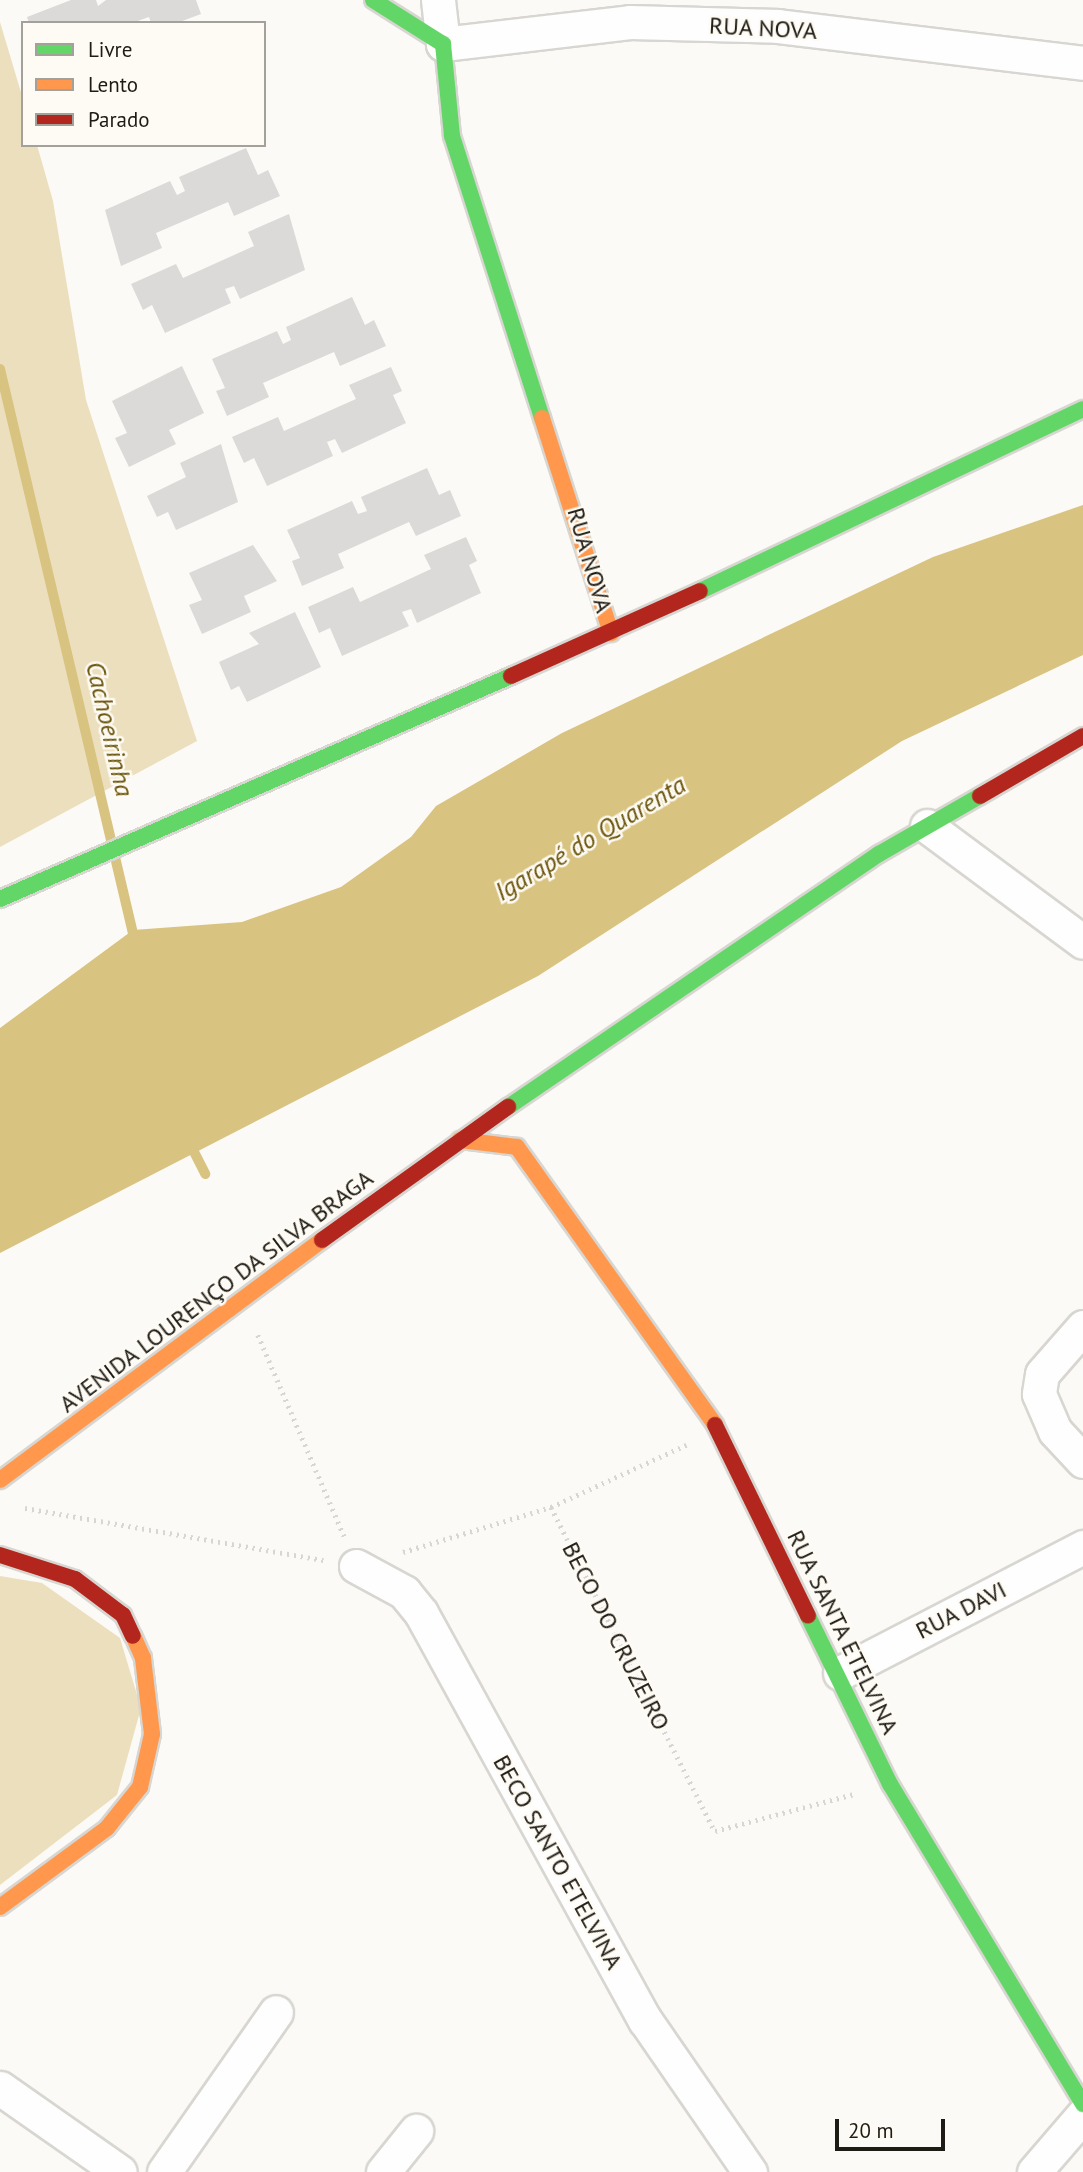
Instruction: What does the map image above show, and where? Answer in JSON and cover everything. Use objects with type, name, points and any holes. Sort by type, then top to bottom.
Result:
[{"type":"street","points":[[373,0],[443,44]]},
{"type":"street","name":"RUA NOVA","points":[[438,0],[452,136],[611,632]]},
{"type":"street","name":"RUA NOVA","points":[[443,44],[630,22],[778,26],[1083,63]]},
{"type":"street","points":[[0,899],[611,632],[1083,409]]},
{"type":"street","name":"AVENIDA LOURENÇO DA SILVA BRAGA","points":[[0,1480],[460,1140],[927,826],[1083,736]]},
{"type":"street","points":[[927,826],[1083,942]]},
{"type":"street","name":"RUA SANTA ETELVINA","points":[[460,1140],[517,1147],[552,1187],[718,1430],[840,1673],[890,1784],[1083,2104]]},
{"type":"street","points":[[1083,1327],[1042,1374],[1042,1411],[1055,1431],[1083,1461]]},
{"type":"street","name":"RUA DAVI","points":[[840,1673],[1083,1547]]},
{"type":"street","points":[[0,1555],[75,1579],[122,1615],[144,1658],[152,1734],[140,1787],[107,1828],[0,1907]]},
{"type":"street","name":"BECO SANTO ETELVINA","points":[[356,1566],[404,1592],[421,1613],[645,2020],[750,2172]]},
{"type":"street","points":[[164,2172],[276,2012]]},
{"type":"street","points":[[0,2088],[120,2172]]},
{"type":"street","points":[[1034,2172],[1083,2115]]},
{"type":"street","points":[[383,2172],[416,2131]]},
{"type":"path","points":[[243,1299],[356,1566]]},
{"type":"path","points":[[14,1506],[356,1566],[551,1507],[718,1430]]},
{"type":"path","name":"BECO DO CRUZEIRO","points":[[551,1507],[715,1831],[822,1802]]},
{"type":"shaded area","points":[[0,22],[21,92],[21,147],[38,147],[53,201],[86,400],[197,741],[0,847]]},
{"type":"shaded area","points":[[0,1576],[42,1583],[120,1638],[141,1708],[117,1795],[0,1885]]},
{"type":"water","name":"Igarapé do Quarenta","points":[[1083,505],[1083,655],[902,741],[538,976],[0,1253],[0,1028],[133,930],[242,922],[341,887],[411,837],[436,806],[562,733],[933,557]]},
{"type":"building","points":[[71,0],[96,0],[98,6],[106,0],[196,0],[201,14],[182,21],[150,21],[149,17],[138,21],[28,21],[27,17]]},
{"type":"building","points":[[246,148],[258,175],[268,170],[280,196],[234,216],[228,202],[156,233],[162,248],[121,266],[105,210],[170,181],[177,195],[185,191],[179,177]]},
{"type":"building","points":[[289,214],[305,270],[240,299],[234,286],[225,289],[231,303],[165,333],[152,305],[143,310],[131,284],[176,264],[183,278],[254,246],[248,232]]},
{"type":"building","points":[[352,297],[365,325],[374,320],[386,346],[340,366],[334,352],[263,383],[269,397],[227,416],[216,391],[225,388],[212,359],[277,331],[283,344],[291,340],[286,327]]},
{"type":"building","points":[[182,366],[204,413],[169,430],[176,444],[129,467],[115,438],[127,433],[112,401]]},
{"type":"building","points":[[391,367],[402,391],[393,395],[406,423],[342,453],[335,439],[327,442],[333,456],[267,486],[254,458],[244,463],[232,437],[278,417],[284,431],[356,399],[349,385]]},
{"type":"building","points":[[221,444],[238,502],[176,530],[168,512],[157,517],[147,496],[186,477],[180,463]]},
{"type":"building","points":[[427,468],[439,495],[450,490],[461,516],[416,536],[409,522],[338,554],[344,568],[302,586],[292,561],[300,558],[287,530],[352,501],[358,514],[367,511],[361,497]]},
{"type":"building","points":[[466,537],[477,561],[469,565],[481,593],[417,623],[411,609],[402,612],[409,626],[342,656],[330,628],[319,633],[308,607],[353,587],[360,602],[431,569],[424,555]]},
{"type":"building","points":[[253,545],[277,581],[244,596],[251,612],[202,634],[189,605],[202,600],[189,573]]},
{"type":"building","points":[[295,612],[321,667],[247,702],[239,686],[231,690],[219,662],[259,644],[249,633]]},
{"type":"waterway","name":"Cachoeirinha","points":[[0,369],[135,942]]},
{"type":"waterway","points":[[189,1142],[205,1174]]},
{"type":"traffic: fast","points":[[373,0],[443,44],[452,136],[542,418]]},
{"type":"traffic: fast","points":[[700,591],[1083,409]]},
{"type":"traffic: fast","points":[[0,899],[511,676]]},
{"type":"traffic: fast","points":[[508,1107],[879,854],[980,796]]},
{"type":"traffic: fast","points":[[808,1616],[890,1784],[1083,2104]]},
{"type":"traffic: slow","points":[[542,418],[611,633]]},
{"type":"traffic: slow","points":[[460,1140],[517,1147],[715,1425]]},
{"type":"traffic: slow","points":[[0,1480],[322,1240]]},
{"type":"traffic: slow","points":[[0,1907],[107,1828],[140,1787],[152,1734],[143,1658],[133,1636]]},
{"type":"traffic: jam","points":[[511,676],[700,591]]},
{"type":"traffic: jam","points":[[980,796],[1083,736]]},
{"type":"traffic: jam","points":[[322,1240],[508,1107]]},
{"type":"traffic: jam","points":[[715,1425],[808,1616]]},
{"type":"traffic: jam","points":[[0,1555],[75,1579],[123,1615],[133,1636]]}]
